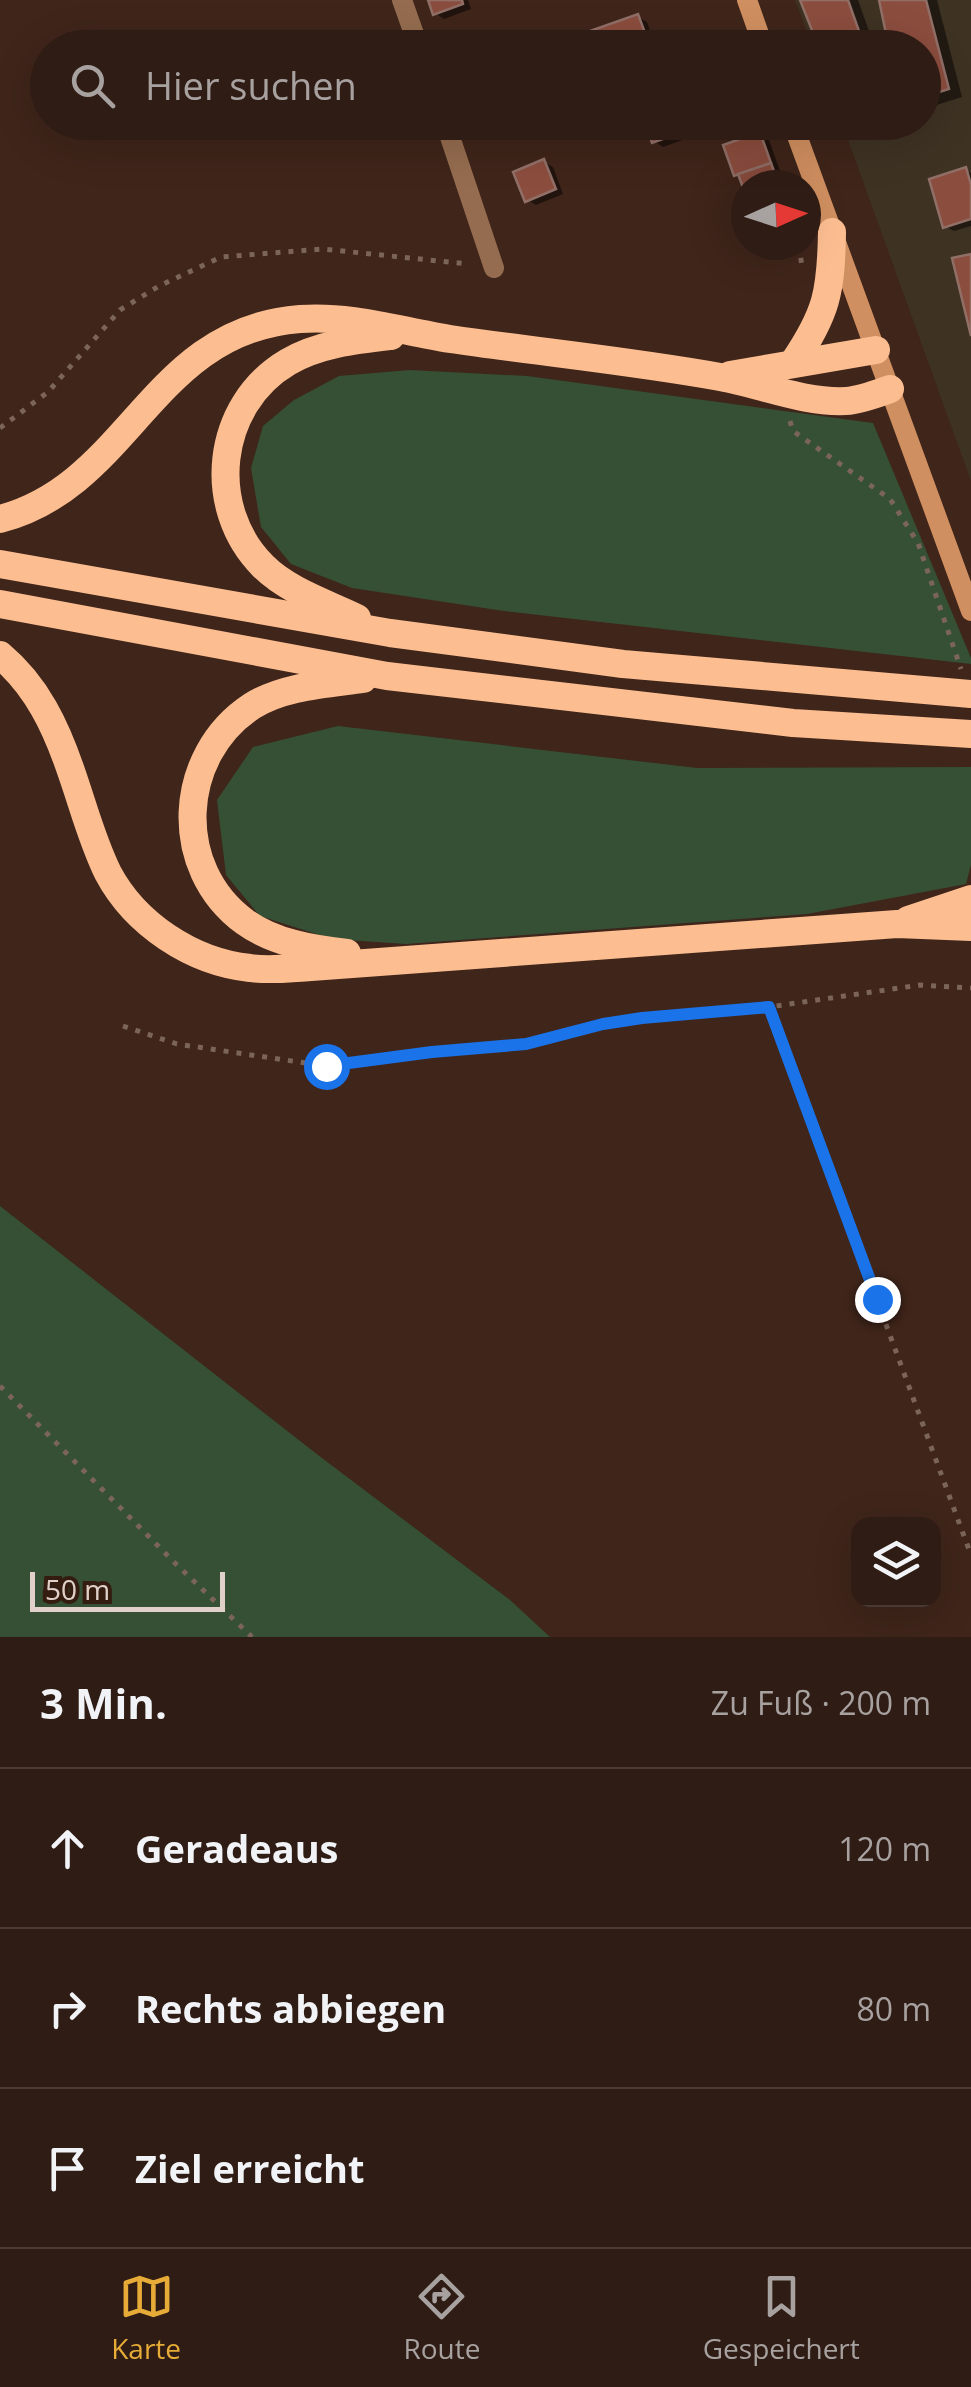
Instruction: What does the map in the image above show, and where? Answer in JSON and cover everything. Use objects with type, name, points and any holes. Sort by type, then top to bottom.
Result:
[{"type":"highway","points":[[793,363],[824,313],[832,232]]},
{"type":"highway","points":[[0,519],[40,504],[67,488],[90,469],[168,381],[203,353],[269,323],[328,318],[719,377],[846,401],[890,389]]},
{"type":"highway","points":[[390,634],[286,584],[265,568],[247,548],[234,524],[224,473],[227,446],[236,421],[248,398],[277,370],[312,351],[340,343],[416,334]]},
{"type":"highway","points":[[719,377],[876,350]]},
{"type":"highway","points":[[0,564],[390,634],[623,664],[962,689]]},
{"type":"highway","points":[[0,604],[387,676],[793,723],[961,733]]},
{"type":"highway","points":[[0,655],[27,682],[56,730],[110,877],[148,922],[171,940],[210,959],[252,969],[897,924],[971,927]]},
{"type":"highway","points":[[387,676],[277,694],[234,720],[216,739],[203,762],[191,811],[193,837],[210,885],[245,922],[268,935],[322,950],[418,957]]},
{"type":"highway","points":[[897,924],[971,899]]},
{"type":"main road","points":[[747,0],[758,30]]},
{"type":"main road","points":[[799,140],[971,610]]},
{"type":"street","points":[[402,0],[413,30]]},
{"type":"street","points":[[450,140],[494,268]]},
{"type":"path","points":[[0,428],[48,392],[120,310],[159,286],[221,257],[322,249],[494,268]]},
{"type":"path","points":[[801,260],[802,267]]},
{"type":"path","points":[[793,393],[788,416],[793,431],[890,499],[918,543],[962,689]]},
{"type":"path","points":[[123,1026],[177,1044],[326,1066],[526,1044],[603,1024],[662,1016],[769,1007],[920,986],[971,984]]},
{"type":"path","points":[[769,1007],[971,1555]]},
{"type":"path","points":[[0,1386],[252,1637]]},
{"type":"shaded area","points":[[795,0],[971,0],[971,481],[848,140],[941,140],[941,30],[806,30]]},
{"type":"green space","points":[[410,370],[527,376],[873,423],[971,664],[504,611],[352,588],[291,564],[261,527],[251,468],[263,426],[294,400],[339,376]]},
{"type":"green space","points":[[338,726],[697,768],[971,767],[971,865],[966,884],[807,914],[406,944],[332,939],[260,916],[226,875],[217,800],[253,747]]},
{"type":"green space","points":[[0,1206],[510,1600],[550,1637],[0,1637]]},
{"type":"building","points":[[428,0],[462,0],[463,4],[433,15]]},
{"type":"building","points":[[800,0],[848,0],[859,30],[812,30]]},
{"type":"building","points":[[879,0],[926,0],[934,30],[885,30]]},
{"type":"building","points":[[638,14],[644,30],[593,30]]},
{"type":"building","points":[[941,58],[949,89],[941,92]]},
{"type":"building","points":[[737,140],[763,140],[771,163],[751,170],[732,170],[723,145]]},
{"type":"building","points":[[544,159],[556,189],[525,202],[513,172]]},
{"type":"building","points":[[771,163],[774,170],[750,170]]},
{"type":"building","points":[[966,167],[971,185],[971,219],[943,228],[929,179]]},
{"type":"building","points":[[971,254],[971,336],[952,258]]},
{"type":"route","points":[[326,1066],[526,1044],[642,1018],[769,1007],[877,1299]]}]
